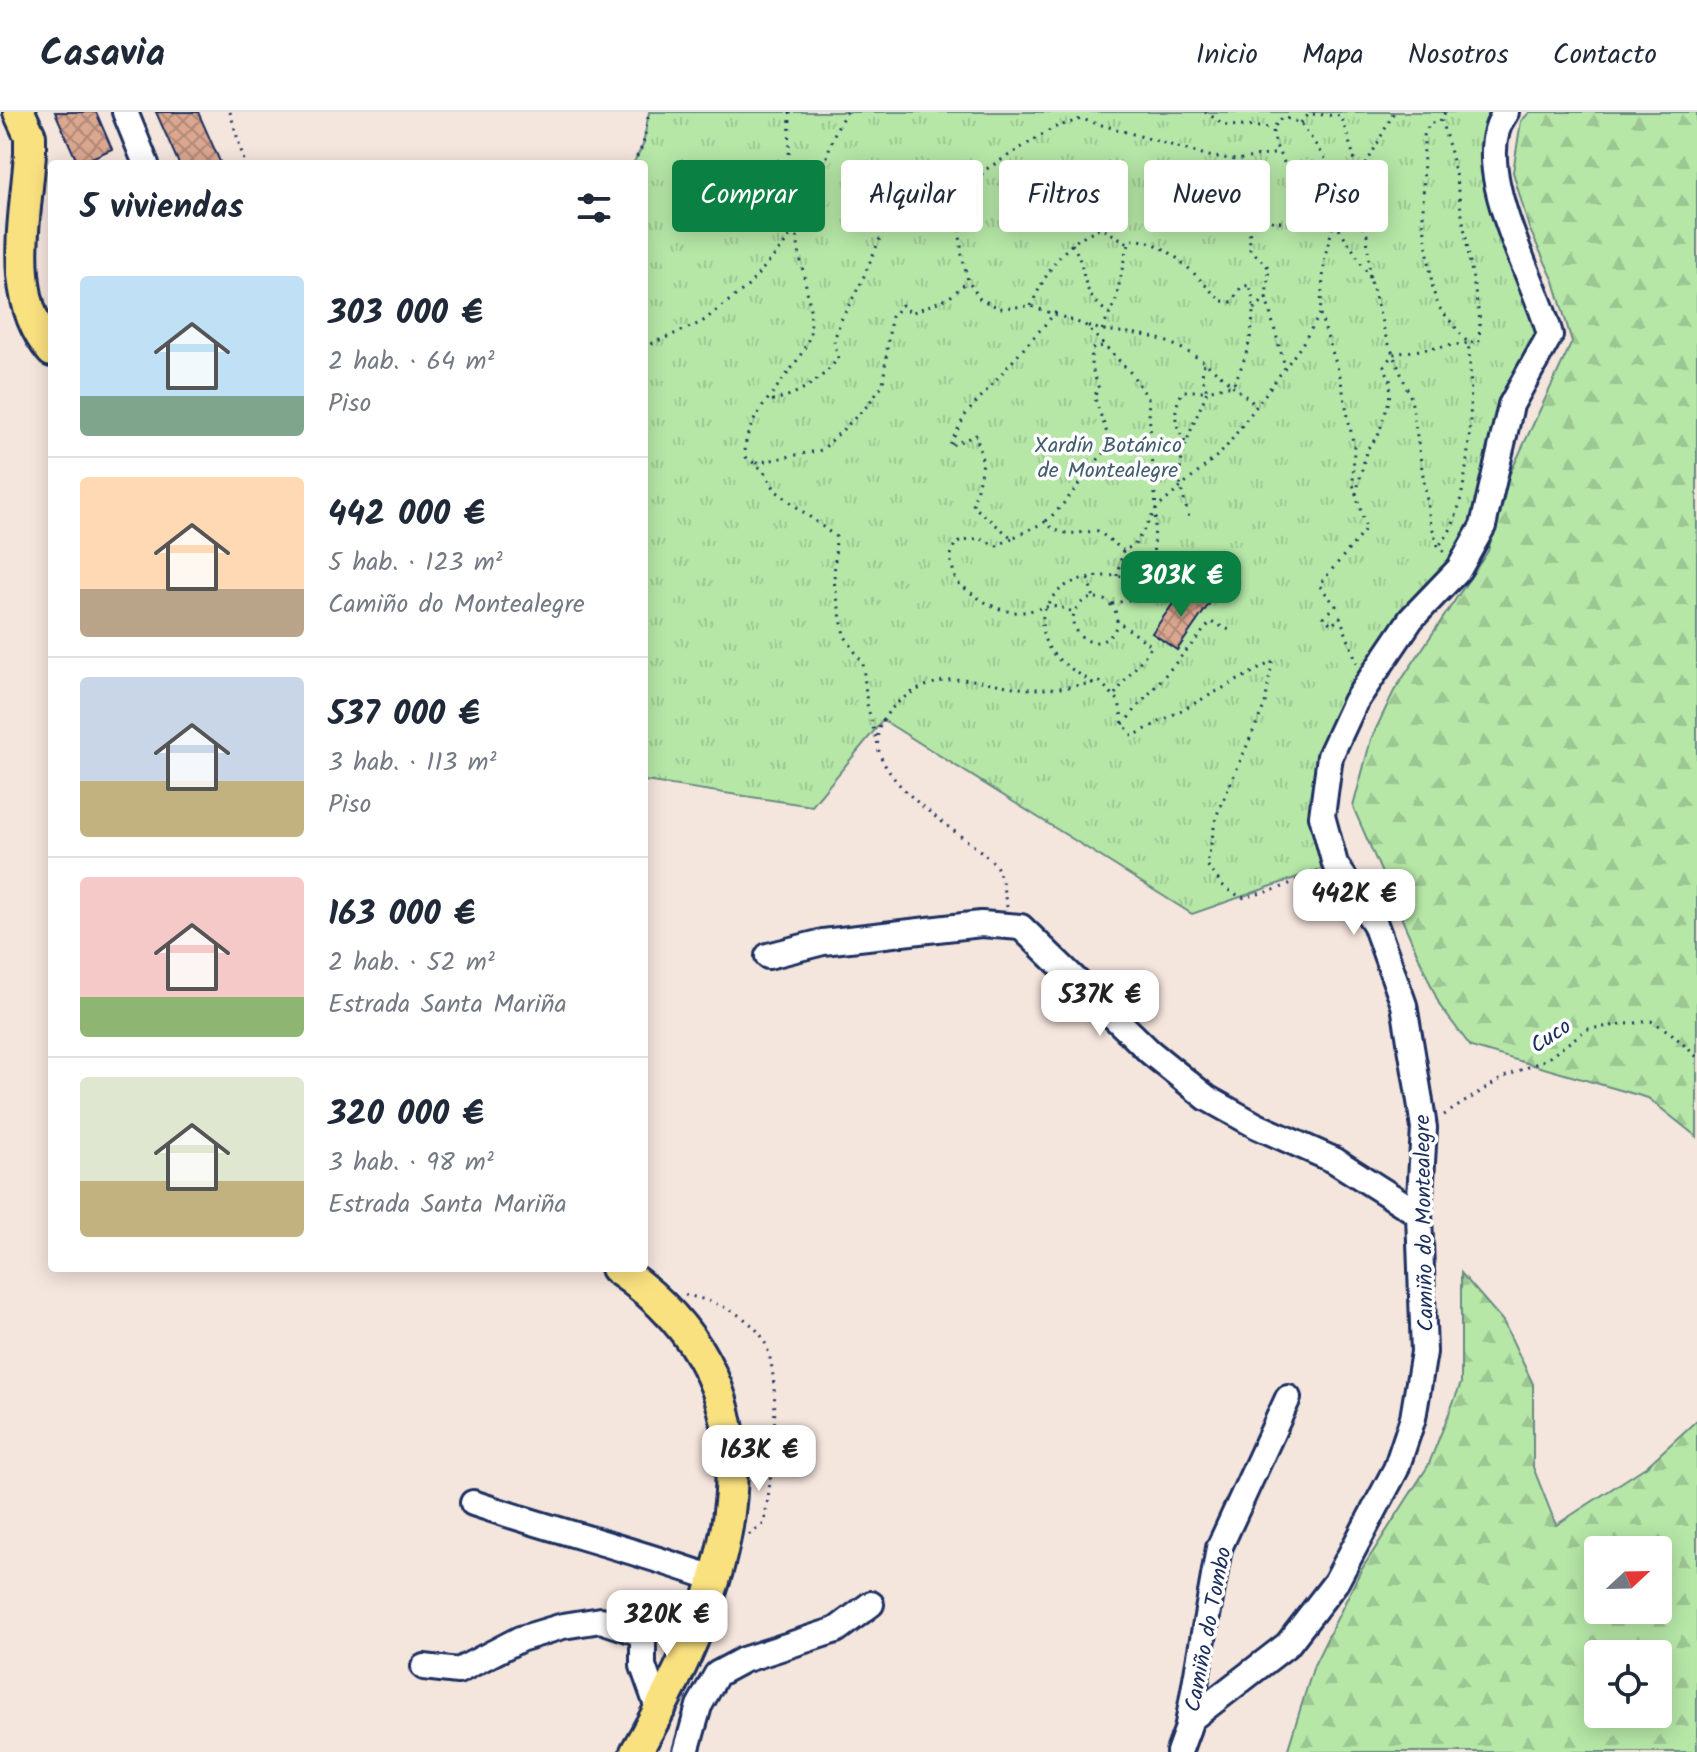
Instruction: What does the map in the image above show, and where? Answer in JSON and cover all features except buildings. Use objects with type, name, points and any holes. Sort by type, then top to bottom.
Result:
[{"type":"main road","points":[[19,112],[30,136],[24,293],[35,329],[48,346]]},
{"type":"main road","points":[[622,1272],[648,1289],[677,1318],[699,1351],[728,1418],[733,1457],[730,1508],[717,1566],[700,1618],[659,1711],[636,1752]]},
{"type":"street","points":[[125,112],[144,160]]},
{"type":"street","name":"Camiño do Montealegre","points":[[1183,1741],[1191,1719],[1241,1677],[1288,1644],[1336,1582],[1396,1469],[1413,1418],[1424,1352],[1419,1214],[1424,1128],[1404,1005],[1375,924],[1335,864],[1322,816],[1330,756],[1366,686],[1411,619],[1459,569],[1483,526],[1511,405],[1550,335],[1543,308],[1513,236],[1494,171],[1501,118]]},
{"type":"street","points":[[768,956],[823,942],[981,924],[1021,927],[1139,1042],[1207,1098],[1257,1126],[1334,1160],[1419,1214]]},
{"type":"street","name":"Camiño do Tombo","points":[[1183,1741],[1219,1548],[1288,1398]]},
{"type":"street","points":[[473,1503],[569,1536],[717,1566]]},
{"type":"street","points":[[686,1752],[699,1706],[717,1674],[743,1660],[836,1630],[871,1604]]},
{"type":"street","points":[[643,1634],[658,1622],[700,1618]]},
{"type":"street","points":[[424,1667],[458,1671],[520,1639],[563,1626],[601,1620],[643,1634]]},
{"type":"street","points":[[643,1634],[643,1666],[659,1711]]},
{"type":"path","points":[[230,112],[244,160]]},
{"type":"path","points":[[635,160],[643,145],[649,112]]},
{"type":"path","points":[[789,160],[790,112]]},
{"type":"path","points":[[825,162],[836,126],[847,112]]},
{"type":"path","points":[[1205,112],[1225,125],[1273,128]]},
{"type":"path","points":[[1301,123],[1309,114],[1341,116],[1360,176],[1394,112]]},
{"type":"path","points":[[1356,494],[1367,449],[1378,436],[1389,401],[1391,382],[1384,366],[1393,354],[1479,342],[1480,321],[1452,156],[1441,120],[1445,112]]},
{"type":"path","points":[[1286,162],[1273,145],[1273,128],[1282,114],[1301,123],[1339,179],[1367,235],[1370,278],[1393,354],[1411,398],[1428,507],[1438,546],[1459,569]]},
{"type":"path","points":[[1258,407],[1204,362],[1142,335],[1102,330],[1031,306],[999,308],[980,299],[968,281],[958,216],[964,198],[985,170],[1053,128],[1081,119],[1209,156],[1236,160],[1279,153]]},
{"type":"path","points":[[1438,546],[1448,538],[1456,514],[1471,438],[1472,370],[1468,343],[1438,306],[1423,218],[1424,136],[1429,124],[1441,120]]},
{"type":"path","points":[[770,401],[787,398],[830,370],[838,358],[834,340],[841,320],[861,283],[901,189],[950,172],[985,170]]},
{"type":"path","points":[[1285,368],[1266,298],[1269,268],[1250,249],[1249,218],[1258,215],[1286,223]]},
{"type":"path","points":[[1031,306],[1050,266],[1072,244],[1101,228],[1130,244]]},
{"type":"path","points":[[648,345],[702,322],[748,286],[770,265],[792,232]]},
{"type":"path","points":[[799,232],[809,338],[770,401],[751,424],[744,445],[746,457],[763,470],[776,491],[836,537],[834,581],[844,635],[863,664],[867,704],[884,761],[912,799],[996,863],[1012,927]]},
{"type":"path","points":[[1331,232],[1325,256],[1320,314],[1340,376],[1354,447],[1356,494],[1366,529],[1319,585],[1336,606],[1324,617],[1332,625],[1340,617],[1366,686]]},
{"type":"path","points":[[1340,232],[1370,278]]},
{"type":"path","points":[[1102,330],[1116,300],[1130,244],[1132,240],[1144,239],[1196,272],[1221,301],[1232,302],[1241,287],[1250,285],[1254,309],[1246,359],[1233,385]]},
{"type":"path","points":[[1072,244],[1080,255],[1087,291],[1094,303],[1109,313]]},
{"type":"path","points":[[755,463],[822,450],[867,406],[883,384],[891,317],[902,305],[911,313],[950,297],[968,281]]},
{"type":"path","points":[[1254,309],[1266,298]]},
{"type":"path","points":[[1012,538],[973,506],[983,463],[976,435],[949,446],[966,414],[1056,312]]},
{"type":"path","points":[[1123,550],[1134,546],[1156,509],[1224,450],[1258,407],[1320,314]]},
{"type":"path","points":[[1085,325],[1131,373],[1148,398],[1156,509],[1152,574]]},
{"type":"path","points":[[1075,613],[1058,605],[1013,612],[1000,608],[956,581],[950,558],[955,543],[979,538],[997,546],[1045,522],[1069,501],[1093,462],[1106,451],[1108,436],[1094,396],[1099,389],[1091,365],[1092,349],[1103,346]]},
{"type":"path","points":[[1190,522],[1180,476],[1185,442],[1191,435],[1207,391],[1202,376],[1204,362]]},
{"type":"path","points":[[1185,442],[1178,430],[1176,403],[1183,391],[1207,391],[1233,385]]},
{"type":"path","points":[[1045,522],[1053,530],[1072,537],[1098,531],[1123,550]]},
{"type":"path","points":[[1117,576],[1123,550]]},
{"type":"path","points":[[1093,683],[1057,658],[1046,643],[1041,626],[1044,607],[1055,593],[1088,579],[1152,574],[1159,581],[1145,592],[1110,605]]},
{"type":"path","points":[[1088,579],[1094,598]]},
{"type":"path","points":[[1114,696],[1152,646],[1117,621],[1110,605],[1094,598],[1081,603],[1075,613],[1075,629],[1091,642],[1105,639],[1117,621]]},
{"type":"path","points":[[1123,724],[1211,622],[1232,631]]},
{"type":"path","points":[[877,742],[882,720],[900,698],[925,686],[952,680],[1034,689],[1100,682],[1119,701],[1123,724],[1133,736],[1272,662],[1265,704],[1216,817],[1207,865],[1224,887],[1242,898],[1278,889],[1335,864]]},
{"type":"path","name":"Cuco","points":[[1424,1128],[1504,1077],[1547,1059],[1587,1029],[1651,1021],[1670,1032],[1697,1057]]},
{"type":"path","points":[[684,1295],[706,1299],[742,1316],[762,1336],[773,1383],[773,1466],[764,1524],[717,1566]]},
{"type":"green space","name":"Xardín Botánico de Montealegre","points":[[649,112],[1506,112],[1494,171],[1550,335],[1459,569],[1366,686],[1322,816],[1335,864],[1192,914],[883,720],[812,806],[648,782],[648,160],[635,160],[643,145]]},
{"type":"green space","points":[[1530,112],[1697,112],[1697,1137],[1648,1098],[1471,1047],[1440,1006],[1353,807],[1371,739],[1394,691],[1488,551],[1505,484],[1572,342],[1554,281],[1529,228],[1513,172],[1521,121]]},
{"type":"green space","points":[[1461,1273],[1503,1321],[1533,1384],[1533,1467],[1556,1525],[1647,1466],[1697,1420],[1697,1752],[1287,1752],[1314,1665],[1360,1572],[1428,1466],[1461,1383]]}]
